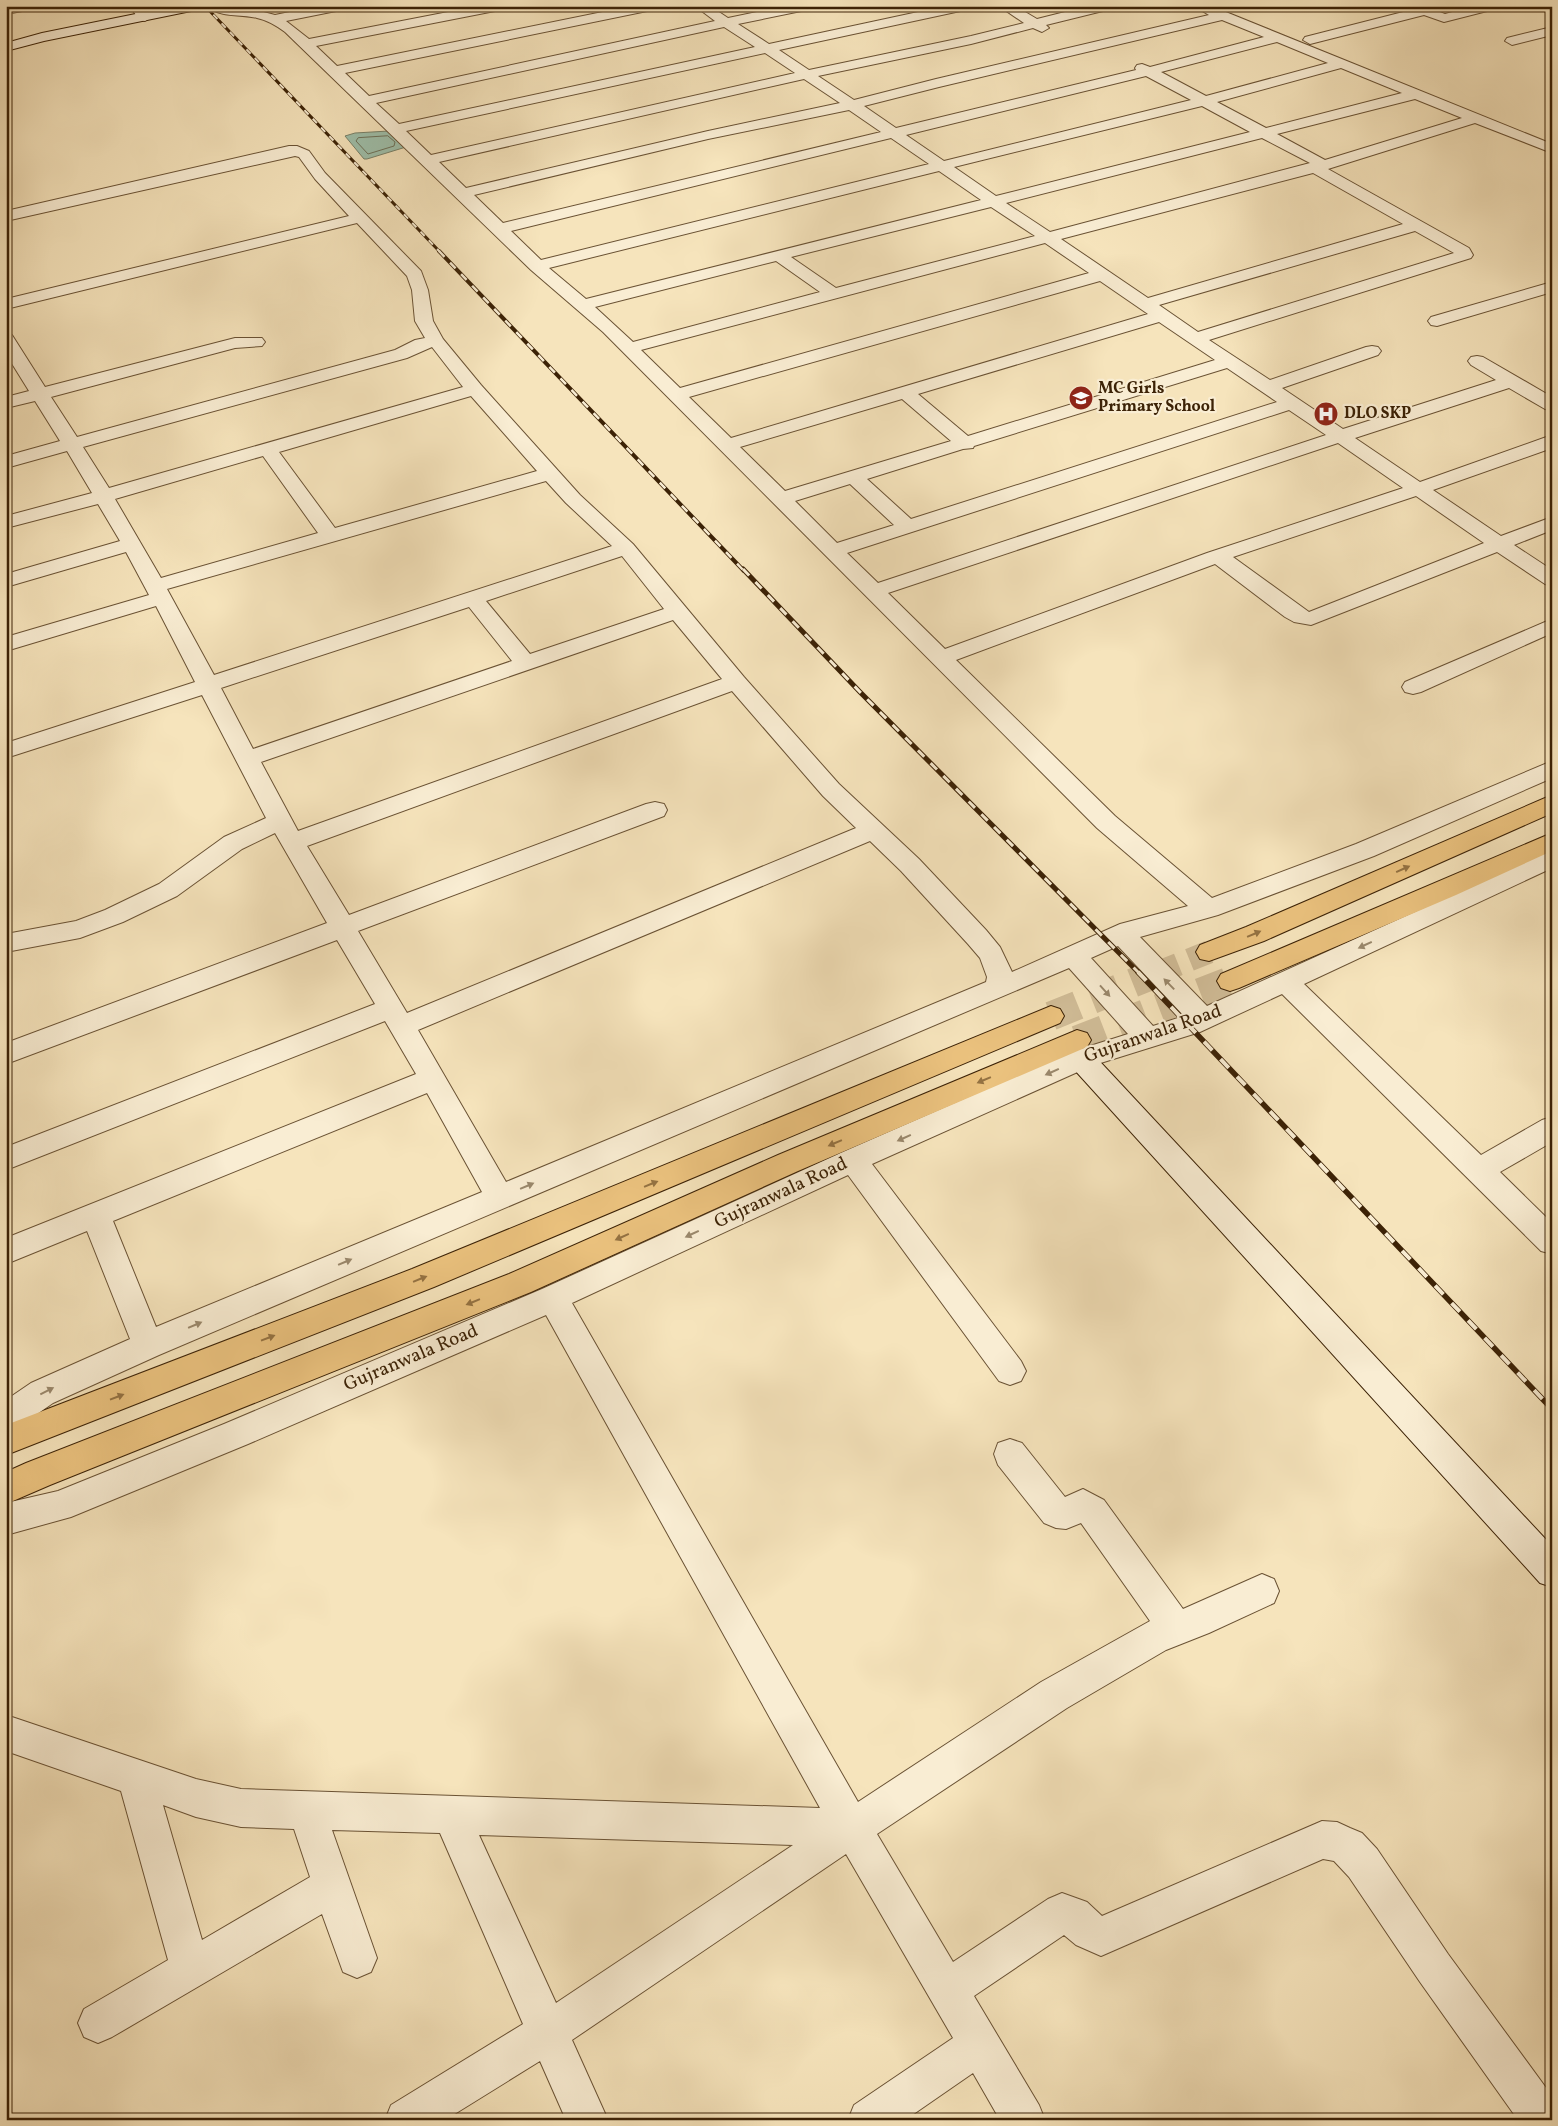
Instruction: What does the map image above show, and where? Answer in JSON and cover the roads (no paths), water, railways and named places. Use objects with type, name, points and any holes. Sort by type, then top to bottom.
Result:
[{"type":"highway","points":[[1209,952],[1255,934],[1552,803]]},
{"type":"highway","name":"Gujranwala Road","points":[[1230,981],[1421,900],[1552,841]]},
{"type":"highway","points":[[6,1440],[432,1274],[688,1169],[1050,1016]]},
{"type":"highway","name":"Gujranwala Road","points":[[6,1489],[54,1467],[520,1283],[788,1163],[1079,1049]]},
{"type":"street","points":[[6,10],[28,6]]},
{"type":"street","points":[[135,6],[145,17]]},
{"type":"street","points":[[6,47],[42,37],[196,6]]},
{"type":"street","points":[[214,6],[274,19],[290,29],[537,266],[584,305],[629,348],[1106,822],[1209,909]]},
{"type":"street","points":[[274,19],[341,6]]},
{"type":"street","points":[[306,44],[500,6]]},
{"type":"street","points":[[334,71],[652,6]]},
{"type":"street","points":[[701,6],[809,75],[1552,580]]},
{"type":"street","points":[[365,101],[806,6]]},
{"type":"street","points":[[395,130],[965,6]]},
{"type":"street","points":[[1005,6],[1080,50]]},
{"type":"street","points":[[428,160],[971,40],[1106,6]]},
{"type":"street","points":[[1199,6],[1226,11],[1310,40],[1552,136]]},
{"type":"street","points":[[1310,40],[1418,9],[1445,18],[1490,6]]},
{"type":"street","points":[[463,193],[708,135],[852,105],[997,68],[1100,45],[1226,11],[1278,38],[1552,149]]},
{"type":"street","points":[[465,13],[501,37]]},
{"type":"street","points":[[1512,41],[1551,31]]},
{"type":"street","points":[[500,229],[1278,38]]},
{"type":"street","points":[[1100,45],[1116,54]]},
{"type":"street","points":[[788,62],[806,58]]},
{"type":"street","points":[[1133,63],[1265,133],[1417,226],[1463,251],[1465,255],[1196,338]]},
{"type":"street","points":[[537,266],[1204,101],[1341,64]]},
{"type":"street","points":[[584,305],[1417,94]]},
{"type":"street","points":[[629,348],[1319,166],[1476,118]]},
{"type":"street","points":[[6,216],[289,151],[297,151],[304,154],[320,176],[415,275],[420,290],[424,321],[436,340],[475,389],[586,513],[609,530],[626,548],[736,682],[831,790],[910,865],[977,937],[991,954],[997,966],[1000,978],[999,988]]},
{"type":"street","points":[[6,304],[359,218]]},
{"type":"street","points":[[1145,304],[1417,226]]},
{"type":"street","points":[[778,256],[833,294]]},
{"type":"street","points":[[676,395],[1102,274]]},
{"type":"street","points":[[1437,321],[1552,287]]},
{"type":"street","points":[[1529,293],[1552,306]]},
{"type":"street","points":[[727,445],[1163,316]]},
{"type":"street","points":[[6,339],[42,394],[132,544],[286,832],[397,1017],[500,1198]]},
{"type":"street","points":[[6,462],[401,354],[421,344],[436,340]]},
{"type":"street","points":[[6,403],[235,343],[256,342]]},
{"type":"street","points":[[1268,387],[1372,351]]},
{"type":"street","points":[[1477,360],[1552,405]]},
{"type":"street","points":[[781,499],[966,444],[1230,361]]},
{"type":"street","points":[[874,591],[1510,380]]},
{"type":"street","points":[[6,522],[104,496],[475,389]]},
{"type":"street","points":[[905,392],[966,444]]},
{"type":"street","points":[[833,551],[1291,403]]},
{"type":"street","points":[[941,658],[1218,556],[1418,489],[1552,441]]},
{"type":"street","points":[[267,449],[329,535]]},
{"type":"street","points":[[6,644],[329,535],[551,473]]},
{"type":"street","points":[[855,478],[908,527]]},
{"type":"street","points":[[1218,556],[1293,612],[1310,619],[1501,545],[1552,523]]},
{"type":"street","points":[[6,580],[132,544]]},
{"type":"street","points":[[6,750],[626,548]]},
{"type":"street","points":[[473,598],[526,664]]},
{"type":"street","points":[[247,759],[678,611]]},
{"type":"street","points":[[1413,687],[1552,625]]},
{"type":"street","points":[[6,943],[80,929],[114,916],[168,890],[233,842],[286,832],[736,682]]},
{"type":"street","points":[[6,1418],[42,1393],[148,1345],[999,988],[1122,934],[1209,909],[1365,850],[1552,769]]},
{"type":"street","points":[[6,1054],[655,810]]},
{"type":"street","points":[[6,1159],[397,1017],[871,830]]},
{"type":"street","name":"Gujranwala Road","points":[[6,1519],[59,1506],[236,1434],[553,1298],[853,1160],[1079,1049],[1148,1038],[1203,1019],[1552,858]]},
{"type":"street","points":[[1122,934],[1203,1019]]},
{"type":"street","points":[[1073,955],[1148,1038]]},
{"type":"street","points":[[1286,982],[1552,1242]]},
{"type":"street","points":[[1079,1049],[1552,1571]]},
{"type":"street","points":[[6,1251],[433,1079]]},
{"type":"street","points":[[1479,1170],[1552,1128]]},
{"type":"street","points":[[853,1160],[1010,1371]]},
{"type":"street","points":[[96,1216],[148,1345]]},
{"type":"street","points":[[553,1298],[852,1828],[1024,2120]]},
{"type":"street","points":[[1010,1454],[1056,1512],[1066,1514],[1083,1505],[1092,1511],[1176,1628]]},
{"type":"street","points":[[406,2120],[548,2032],[1054,1694],[1156,1636],[1197,1621],[1262,1591]]},
{"type":"street","points":[[6,1733],[196,1798],[241,1808],[852,1828]]},
{"type":"street","points":[[136,1778],[190,1969]]},
{"type":"street","points":[[306,1809],[357,1958]]},
{"type":"street","points":[[451,1815],[587,2120]]},
{"type":"street","points":[[947,1990],[1062,1913],[1072,1915],[1091,1933],[1101,1936],[1322,1840],[1337,1841],[1348,1847],[1364,1863],[1434,1968],[1544,2120]]},
{"type":"street","points":[[98,2023],[332,1886]]},
{"type":"street","points":[[869,2120],[979,2044]]},
{"type":"water","points":[[389,131],[406,147],[367,159],[364,159],[345,136],[355,133]]},
{"type":"tunnel","points":[[1157,973],[1209,952]]},
{"type":"tunnel","points":[[1051,1016],[1160,972]]},
{"type":"tunnel","points":[[1077,1040],[1230,981]]},
{"type":"railway","points":[[205,6],[440,252]]},
{"type":"railway","points":[[439,251],[744,571]]},
{"type":"railway","points":[[743,569],[860,692],[1139,973]]},
{"type":"railway","points":[[1138,972],[1552,1409]]},
{"type":"place","name":"MC Girls Primary School","points":[[1081,398]]},
{"type":"place","name":"DLO SKP","points":[[1326,414]]}]
